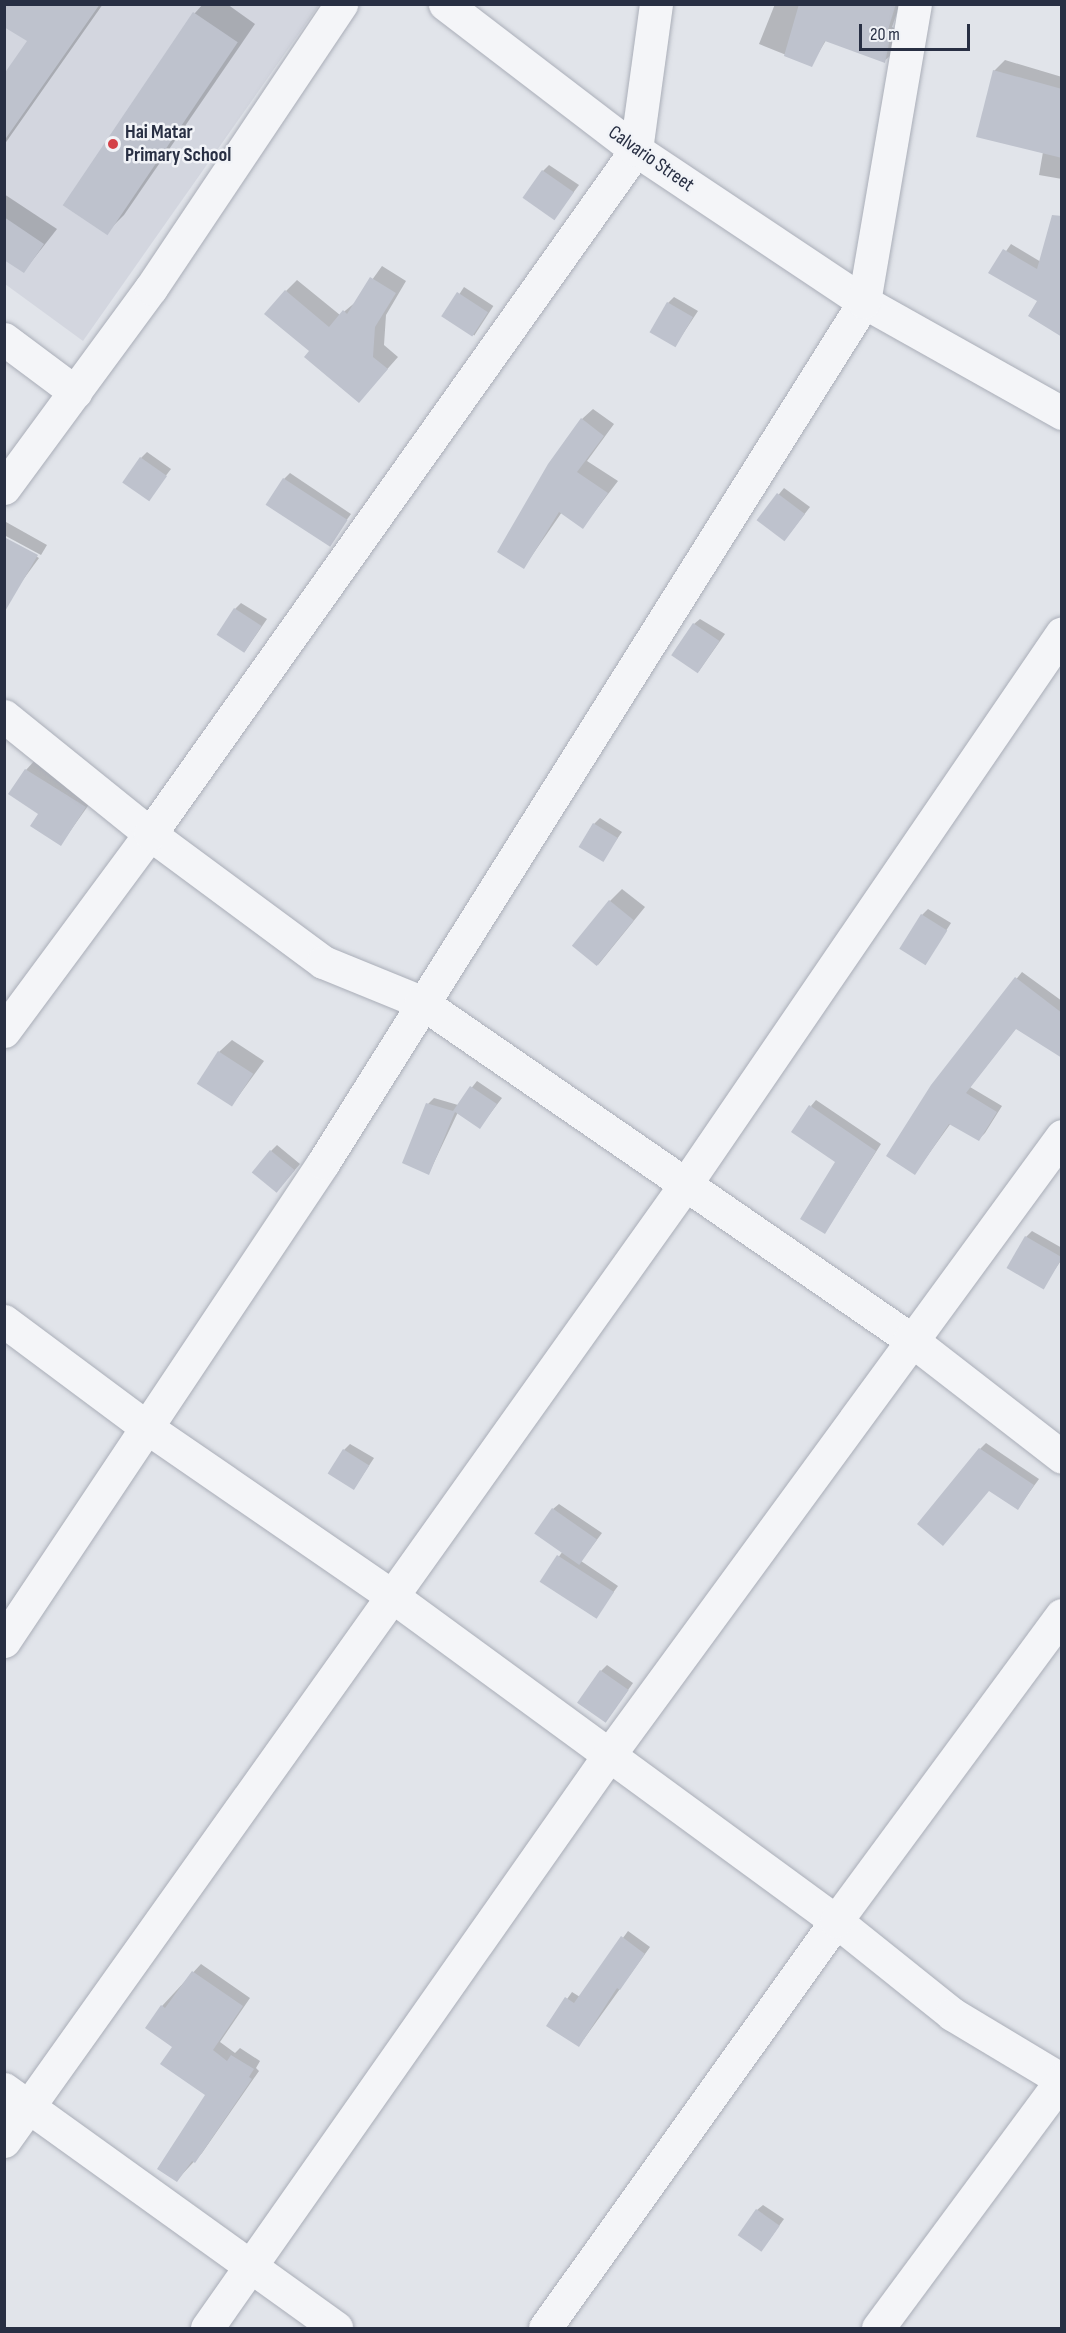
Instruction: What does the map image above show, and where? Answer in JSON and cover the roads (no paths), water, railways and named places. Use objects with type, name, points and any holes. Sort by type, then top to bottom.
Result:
[{"type":"street","points":[[4,488],[151,288],[341,4]]},
{"type":"street","name":"Calvario Street","points":[[445,4],[636,150],[864,302],[1062,413]]},
{"type":"street","points":[[4,1031],[150,834],[636,150],[656,4]]},
{"type":"street","points":[[4,1641],[149,1429],[323,1163],[421,1002],[864,302],[915,4]]},
{"type":"street","points":[[4,339],[75,392]]},
{"type":"street","points":[[4,2141],[17,2098],[392,1596],[686,1185],[1062,633]]},
{"type":"street","points":[[4,716],[150,834],[323,962],[421,1002],[910,1340],[1062,1457]]},
{"type":"street","points":[[207,2328],[252,2270],[609,1755],[910,1340],[1062,1136]]},
{"type":"street","points":[[4,1321],[149,1429],[392,1596],[836,1921],[952,2014],[1061,2079],[879,2328]]},
{"type":"street","points":[[546,2328],[836,1921],[1062,1615]]},
{"type":"street","points":[[17,2098],[252,2270],[336,2328]]},
{"type":"place","name":"Hai Matar Primary School","points":[[113,144]]}]
